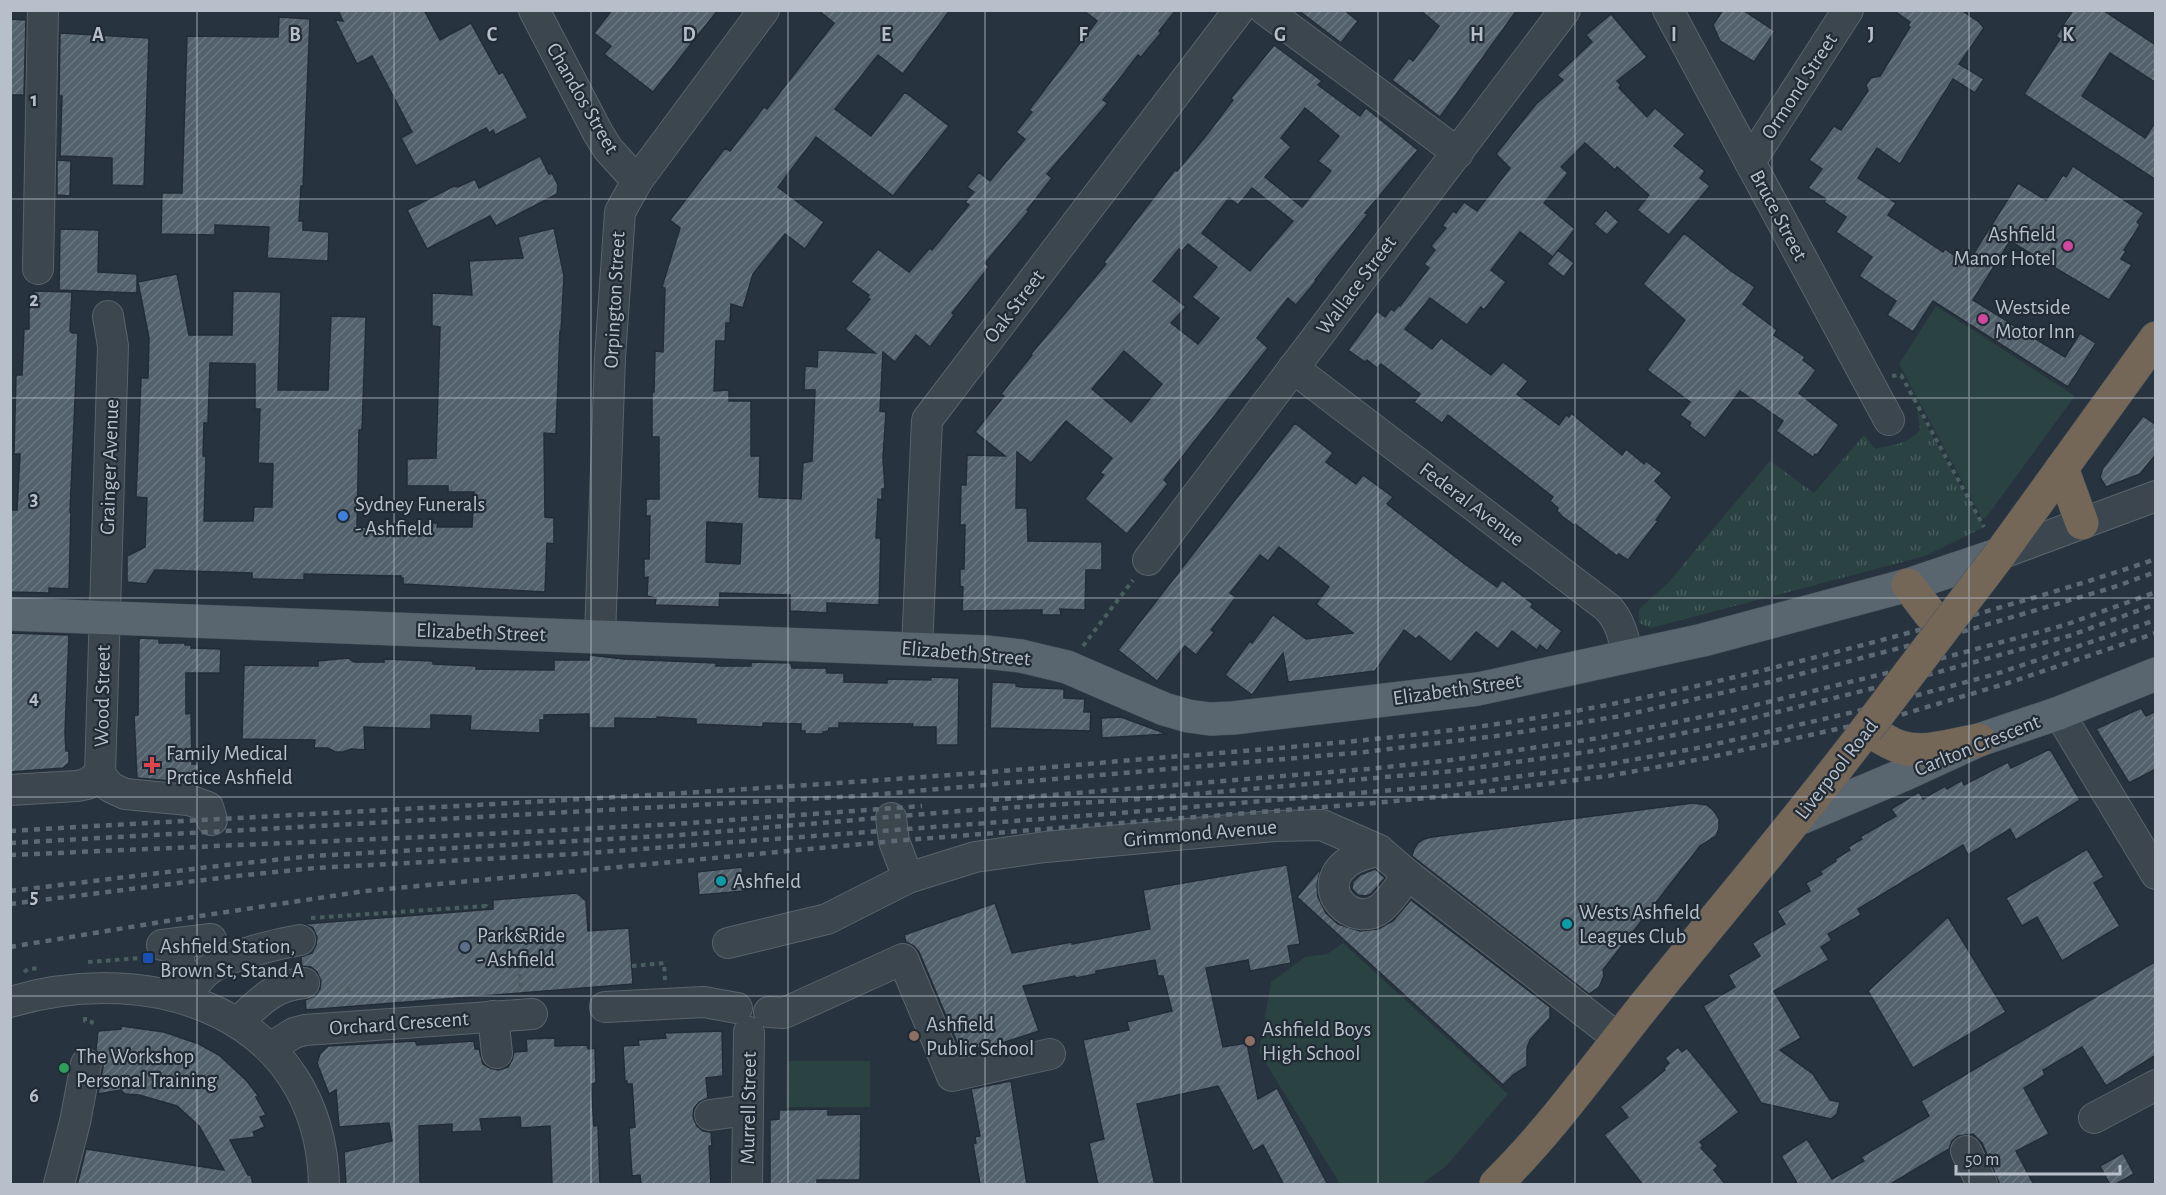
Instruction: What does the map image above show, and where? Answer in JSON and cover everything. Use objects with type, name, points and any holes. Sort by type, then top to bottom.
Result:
[{"type":"highway","name":"Liverpool Road","points":[[1496,1185],[1567,1105],[1618,1038],[1798,819],[1867,729],[1992,541],[2062,468],[2156,338]]},
{"type":"highway","points":[[2062,468],[2082,524]]},
{"type":"highway","points":[[1908,585],[1937,622]]},
{"type":"highway","points":[[1867,729],[1893,745],[1919,750],[1979,740]]},
{"type":"main road","name":"Elizabeth Street","points":[[10,614],[917,648],[1021,656],[1067,667],[1164,709],[1188,716],[1233,718],[1478,689],[1703,640],[1908,585],[1992,541]]},
{"type":"main road","name":"Carlton Crescent","points":[[1798,819],[1979,740],[2059,713],[2156,674]]},
{"type":"street","points":[[39,269],[44,10]]},
{"type":"street","name":"Chandos Street","points":[[534,10],[598,133],[608,149],[637,181]]},
{"type":"street","name":"Orpington Street","points":[[600,636],[610,358],[620,212],[637,181],[764,10]]},
{"type":"street","name":"Oak Street","points":[[917,648],[927,420],[1239,10]]},
{"type":"street","points":[[1265,10],[1458,153]]},
{"type":"street","name":"Wallace Street","points":[[1148,560],[1565,10]]},
{"type":"street","name":"Bruce Street","points":[[1668,10],[1889,420]]},
{"type":"street","name":"Ormond Street","points":[[1750,162],[1848,10]]},
{"type":"street","name":"Grainger Avenue","points":[[105,617],[113,346],[108,316]]},
{"type":"street","name":"Federal Avenue","points":[[1293,368],[1608,608],[1616,616],[1628,657]]},
{"type":"street","points":[[1992,541],[2082,524],[2156,496]]},
{"type":"street","name":"Wood Street","points":[[100,774],[105,617]]},
{"type":"street","points":[[2059,713],[2156,874]]},
{"type":"street","points":[[10,790],[77,786],[87,784],[100,774],[110,787],[125,794],[189,800],[208,807],[212,820]]},
{"type":"street","points":[[891,818],[894,841],[908,878]]},
{"type":"street","name":"Grimmond Avenue","points":[[728,943],[826,919],[908,878],[975,857],[1045,847],[1274,826],[1322,825],[1379,850],[1618,1038]]},
{"type":"street","points":[[1379,850],[1350,861],[1339,870],[1332,883],[1334,895],[1343,906],[1355,913],[1369,913],[1381,908],[1408,875]]},
{"type":"street","points":[[193,1002],[207,971],[217,965],[275,945],[304,929]]},
{"type":"street","points":[[211,939],[170,944],[179,958],[193,1002],[254,1054],[284,1091],[299,1123],[308,1158],[311,1185]]},
{"type":"street","points":[[604,1006],[704,1002],[752,1017],[784,1013],[903,959],[952,1076],[1050,1054]]},
{"type":"street","points":[[238,1022],[269,993],[278,988],[303,983]]},
{"type":"street","points":[[10,1002],[48,993],[99,989],[146,991],[193,1002],[238,1022],[270,1048],[299,1088],[309,1108],[322,1151],[324,1185]]},
{"type":"street","name":"Orchard Crescent","points":[[270,1048],[294,1033],[305,1030],[493,1016],[527,1006]]},
{"type":"street","points":[[493,1016],[496,1053]]},
{"type":"street","name":"Murrell Street","points":[[747,1185],[752,1017]]},
{"type":"street","points":[[59,1185],[75,1122],[86,1064]]},
{"type":"street","points":[[2094,1118],[2156,1085]]},
{"type":"street","points":[[710,1115],[748,1110]]},
{"type":"street","points":[[1966,1150],[1982,1185]]},
{"type":"path","points":[[1867,379],[1901,375],[1992,541]]},
{"type":"path","points":[[1067,667],[1148,560]]},
{"type":"path","points":[[304,929],[486,906],[485,909]]},
{"type":"path","points":[[632,966],[664,963]]},
{"type":"path","points":[[520,974],[527,1006]]},
{"type":"path","points":[[348,988],[349,996]]},
{"type":"path","points":[[85,1017],[85,1021],[92,1022],[91,1024]]},
{"type":"green space","points":[[1936,306],[2075,396],[1985,519],[1982,518],[1899,364]]},
{"type":"green space","points":[[1917,409],[1984,527],[1925,556],[1651,628],[1639,623],[1639,609],[1668,583],[1770,461],[1814,493],[1864,435],[1875,449],[1899,443],[1915,435],[1920,430]]},
{"type":"green space","points":[[1343,943],[1508,1094],[1446,1166],[1422,1184],[1340,1184],[1259,1052],[1271,982],[1305,957],[1327,954]]},
{"type":"green space","points":[[787,1061],[870,1061],[870,1107],[786,1107]]},
{"type":"building","points":[[338,10],[424,10],[440,40],[471,23],[499,74],[503,72],[528,118],[495,135],[493,130],[489,133],[486,128],[416,166],[401,138],[412,132],[372,56],[357,64],[335,20],[343,21]]},
{"type":"building","points":[[612,10],[718,10],[653,92],[604,54],[611,46],[594,33]]},
{"type":"building","points":[[818,10],[950,10],[903,74],[878,55],[835,109],[871,136],[905,92],[949,126],[893,196],[816,137],[778,187],[824,222],[805,249],[785,234],[753,274],[743,308],[731,304],[730,323],[726,323],[725,341],[716,341],[714,391],[729,390],[729,401],[751,401],[751,456],[760,456],[759,497],[801,499],[803,463],[812,461],[815,390],[804,390],[805,366],[817,367],[818,350],[875,353],[845,329],[870,299],[867,298],[869,295],[851,282],[878,249],[909,272],[930,248],[932,250],[969,205],[965,202],[974,192],[967,187],[979,172],[990,181],[1025,139],[1016,132],[1032,112],[1029,110],[1097,21],[1083,10],[1176,10],[1159,31],[1161,33],[1141,57],[1138,55],[1103,100],[1108,103],[1047,174],[1052,178],[1027,210],[1029,211],[985,263],[989,267],[952,313],[954,315],[930,347],[916,335],[895,362],[883,352],[880,411],[886,412],[883,458],[885,489],[882,489],[882,500],[878,499],[876,538],[881,538],[879,605],[827,603],[827,613],[790,611],[790,595],[720,593],[719,607],[655,605],[656,598],[647,596],[648,577],[644,578],[644,559],[649,559],[650,516],[646,516],[646,499],[659,499],[659,437],[652,437],[652,392],[654,392],[655,351],[663,352],[665,288],[662,287],[680,228],[670,220],[725,148],[730,151],[764,107],[767,109],[834,23]],"holes":[[[707,522],[742,524],[740,564],[706,562]]]},
{"type":"building","points":[[1298,10],[1344,10],[1358,21],[1341,43]]},
{"type":"building","points":[[1420,10],[1517,10],[1440,117],[1392,80],[1409,58],[1413,61],[1439,26]]},
{"type":"building","points":[[1723,10],[1743,10],[1775,31],[1754,62],[1720,41],[1713,25]]},
{"type":"building","points":[[1893,10],[1961,10],[1979,22],[1984,28],[1959,64],[1984,79],[1975,93],[1953,79],[1900,164],[1877,148],[1858,178],[1896,203],[1888,215],[1943,252],[1945,249],[1967,264],[2018,183],[2046,200],[2063,175],[2066,177],[2073,166],[2144,213],[2137,222],[2140,225],[2121,259],[2132,265],[2109,300],[2010,241],[1973,300],[2065,357],[2080,333],[2096,343],[2068,387],[1933,301],[1913,332],[1887,315],[1896,301],[1859,276],[1872,257],[1836,232],[1846,217],[1824,202],[1826,199],[1808,188],[1822,169],[1809,160],[1834,126],[1841,130],[1868,91],[1866,85],[1871,78],[1880,76],[1910,27],[1908,26],[1910,22]]},
{"type":"building","points":[[2073,10],[2103,10],[2156,45],[2156,83],[2110,53],[2082,96],[2145,138],[2156,121],[2156,180],[2024,94],[2060,39],[2056,36]]},
{"type":"building","points":[[1611,14],[1647,57],[1617,81],[1621,85],[1619,88],[1647,117],[1655,108],[1685,134],[1674,146],[1705,171],[1700,178],[1710,186],[1669,235],[1637,210],[1649,195],[1617,167],[1615,170],[1585,143],[1561,167],[1568,173],[1544,203],[1575,229],[1553,257],[1520,232],[1491,270],[1506,282],[1484,310],[1481,307],[1467,325],[1430,298],[1405,329],[1432,349],[1441,338],[1491,375],[1503,362],[1528,381],[1517,394],[1559,425],[1566,415],[1569,417],[1571,413],[1622,455],[1626,449],[1644,464],[1646,461],[1662,473],[1655,481],[1672,497],[1656,520],[1658,521],[1628,560],[1619,554],[1617,556],[1563,517],[1550,501],[1553,497],[1448,415],[1442,423],[1414,402],[1420,394],[1381,364],[1377,368],[1348,350],[1377,311],[1385,317],[1391,309],[1394,311],[1429,268],[1424,264],[1435,250],[1431,246],[1446,228],[1442,226],[1453,211],[1456,213],[1464,202],[1477,211],[1510,168],[1496,154],[1536,104],[1563,80],[1557,75],[1592,42],[1586,35]]},
{"type":"building","points":[[279,17],[310,19],[303,187],[301,186],[299,221],[303,221],[303,230],[329,232],[328,261],[267,258],[269,227],[215,225],[215,235],[161,234],[162,193],[182,193],[187,36],[278,37]]},
{"type":"building","points":[[10,19],[26,20],[24,95],[10,95]]},
{"type":"building","points":[[60,33],[149,38],[144,186],[112,185],[112,158],[60,156],[62,96],[59,96]]},
{"type":"building","points":[[1274,45],[1322,81],[1318,85],[1360,116],[1366,108],[1418,150],[1365,213],[1368,214],[1296,305],[1288,298],[1257,338],[1268,348],[1164,480],[1168,484],[1127,534],[1085,499],[1104,475],[1100,473],[1112,458],[1066,421],[1031,463],[1017,452],[1016,508],[1027,508],[1028,541],[1102,542],[1102,570],[1086,570],[1085,610],[1060,609],[1061,615],[1042,615],[1042,610],[962,611],[963,587],[960,586],[960,569],[964,569],[965,525],[960,525],[961,485],[966,485],[967,455],[1005,456],[975,432],[1004,396],[1001,394],[1031,354],[1106,264],[1104,262],[1175,170],[1177,171],[1209,132],[1233,100],[1231,98]],"holes":[[[1305,108],[1339,136],[1318,161],[1331,171],[1302,207],[1265,177],[1291,147],[1281,138]],[[1252,188],[1293,221],[1250,271],[1202,233],[1229,198],[1238,205]],[[1188,244],[1217,267],[1192,297],[1219,318],[1198,344],[1171,323],[1186,307],[1153,281],[1179,249],[1182,251]],[[1124,351],[1162,384],[1131,422],[1092,389]]]},
{"type":"building","points":[[540,156],[549,174],[552,173],[558,185],[557,194],[496,226],[490,216],[427,249],[407,210],[454,186],[458,187],[475,179],[479,188]]},
{"type":"building","points":[[57,160],[71,161],[70,196],[57,195]]},
{"type":"building","points":[[1606,210],[1619,222],[1607,235],[1594,224]]},
{"type":"building","points":[[554,228],[564,276],[556,434],[544,433],[545,517],[554,518],[554,544],[547,543],[545,592],[403,584],[401,576],[304,574],[304,580],[252,579],[252,573],[155,570],[146,584],[127,582],[127,556],[145,547],[147,498],[136,497],[141,378],[148,378],[149,338],[138,282],[177,274],[189,335],[232,335],[233,291],[281,292],[278,390],[328,390],[331,316],[366,317],[362,430],[359,430],[357,527],[397,528],[397,526],[408,526],[408,523],[438,523],[437,527],[472,527],[474,492],[448,492],[448,486],[407,486],[407,459],[436,458],[440,327],[432,326],[432,293],[472,295],[469,261],[523,258],[518,237]],"holes":[[[210,363],[255,364],[255,409],[260,409],[258,463],[273,464],[272,507],[254,507],[253,521],[204,521],[206,456],[203,456],[204,423],[208,423]]]},
{"type":"building","points":[[60,229],[99,230],[98,272],[137,274],[137,293],[59,290]]},
{"type":"building","points":[[1684,233],[1755,287],[1743,304],[1777,330],[1774,335],[1805,357],[1803,360],[1816,370],[1799,393],[1839,425],[1817,455],[1813,457],[1776,431],[1783,421],[1740,391],[1705,438],[1689,426],[1691,423],[1680,415],[1690,402],[1647,370],[1685,320],[1643,284]]},
{"type":"building","points":[[1558,250],[1574,263],[1564,277],[1547,264]]},
{"type":"building","points":[[34,291],[72,292],[70,331],[78,333],[69,589],[49,588],[49,593],[12,592],[10,588],[10,510],[17,510],[20,454],[14,454],[16,375],[22,375],[24,329],[29,329],[29,304],[34,304]]},
{"type":"building","points":[[2143,416],[2156,425],[2156,454],[2140,474],[2106,487],[2100,477],[2103,468]]},
{"type":"building","points":[[1295,423],[1333,453],[1326,462],[1356,484],[1363,475],[1393,497],[1387,504],[1466,565],[1497,587],[1502,580],[1533,604],[1531,607],[1562,631],[1547,651],[1540,645],[1537,650],[1512,631],[1498,649],[1476,632],[1451,662],[1419,636],[1416,639],[1404,630],[1375,671],[1288,682],[1283,653],[1252,695],[1225,675],[1273,615],[1306,639],[1353,633],[1316,604],[1329,587],[1279,547],[1268,561],[1260,555],[1230,593],[1236,597],[1211,630],[1214,632],[1196,655],[1185,646],[1157,681],[1118,650]]},
{"type":"building","points":[[10,633],[69,635],[65,733],[69,763],[63,768],[10,772]]},
{"type":"building","points":[[139,638],[159,639],[159,643],[185,643],[185,645],[191,645],[191,648],[221,649],[220,673],[186,673],[186,714],[191,713],[192,764],[198,764],[199,781],[137,778],[134,715],[138,715]]},
{"type":"building","points":[[589,655],[716,663],[716,666],[751,666],[751,662],[791,663],[792,668],[826,668],[827,673],[844,673],[844,682],[887,683],[887,679],[959,678],[958,745],[936,745],[936,727],[912,727],[913,724],[839,723],[839,728],[829,728],[823,734],[805,734],[805,731],[801,731],[801,724],[763,723],[763,727],[696,724],[696,719],[657,717],[657,719],[615,718],[615,728],[589,728],[589,714],[544,715],[544,720],[540,720],[540,733],[470,730],[471,716],[431,715],[431,729],[364,727],[365,750],[351,749],[343,752],[335,752],[328,748],[314,748],[315,740],[242,739],[244,665],[318,666],[318,661],[348,658],[354,662],[384,662],[384,659],[433,661],[433,664],[476,666],[476,669],[554,670],[554,660],[589,660]]},
{"type":"building","points":[[992,682],[1016,683],[1016,686],[1021,687],[1064,689],[1064,698],[1085,699],[1084,712],[1091,712],[1090,731],[990,728]]},
{"type":"building","points":[[2141,708],[2146,716],[2156,711],[2156,769],[2129,783],[2096,729]]},
{"type":"building","points":[[1121,717],[1167,734],[1102,738],[1101,718]]},
{"type":"building","points":[[2050,749],[2080,800],[2016,840],[2010,829],[1968,855],[1963,845],[1858,909],[1861,915],[1828,934],[1832,940],[1821,947],[1829,960],[1774,991],[1801,1038],[1780,1050],[1813,1074],[1830,1100],[1840,1102],[1837,1114],[1831,1119],[1761,1103],[1703,1006],[1735,987],[1728,975],[1760,956],[1752,943],[1785,924],[1777,911],[1810,891],[1806,883],[1822,874],[1820,871],[1850,850],[1848,847],[1862,839],[1860,837],[1896,816],[1891,809],[1919,792],[1923,799],[1945,786],[1947,789],[1962,780],[1964,785],[2008,762],[2011,768]]},
{"type":"building","name":"Wests Ashfield Leagues Club","points":[[1693,803],[1707,805],[1714,811],[1719,819],[1716,836],[1700,846],[1603,970],[1604,976],[1599,987],[1589,994],[1412,856],[1418,843],[1432,837]]},
{"type":"building","points":[[2087,849],[2104,877],[2094,883],[2120,926],[2062,961],[2037,917],[2022,926],[2006,898]]},
{"type":"building","points":[[1287,865],[1300,944],[1288,946],[1291,963],[1250,971],[1248,960],[1206,968],[1223,1047],[1247,1043],[1258,1099],[1277,1088],[1328,1185],[1284,1185],[1263,1145],[1253,1151],[1218,1086],[1137,1104],[1155,1185],[1098,1185],[1089,1143],[1104,1139],[1083,1040],[1129,1030],[1127,1022],[1172,1011],[1163,976],[1158,976],[1155,960],[1096,971],[1096,974],[1076,978],[1075,976],[1023,986],[1039,1031],[1002,1043],[1003,1047],[984,1051],[982,1047],[962,1054],[919,952],[906,942],[904,935],[995,903],[1012,953],[1072,942],[1072,944],[1150,929],[1143,890]]},
{"type":"building","name":"Ashfield","points":[[742,867],[745,891],[699,895],[697,872]]},
{"type":"building","points":[[1321,868],[1317,885],[1318,897],[1326,913],[1338,924],[1360,931],[1378,929],[1393,921],[1411,900],[1550,1007],[1550,1018],[1530,1040],[1527,1048],[1527,1066],[1503,1085],[1297,897]]},
{"type":"building","points":[[1375,869],[1385,878],[1371,894],[1358,895],[1352,889],[1353,882],[1360,875]]},
{"type":"building","name":"Park&Ride - Ashfield","points":[[577,893],[586,901],[588,931],[629,928],[633,984],[306,1010],[305,1000],[315,996],[320,989],[321,981],[317,972],[311,967],[302,966],[301,957],[312,953],[317,937],[313,928],[304,924],[493,909],[493,900]]},
{"type":"building","points":[[1948,917],[2006,1012],[1913,1068],[1868,991]]},
{"type":"building","points":[[2156,961],[2156,1055],[2106,1086],[2082,1047],[2043,1070],[2045,1075],[2024,1088],[2049,1134],[2016,1151],[2034,1185],[2000,1185],[1982,1143],[1973,1134],[1958,1136],[1952,1141],[1949,1149],[1889,1185],[1798,1185],[1781,1156],[1807,1139],[1832,1179],[1864,1161],[1861,1157],[1929,1116],[1921,1101]]},
{"type":"building","points":[[121,1026],[164,1032],[199,1044],[219,1055],[247,1081],[259,1097],[256,1097],[266,1115],[260,1117],[265,1127],[253,1132],[255,1137],[230,1140],[248,1175],[251,1175],[253,1185],[77,1185],[86,1149],[224,1170],[199,1126],[177,1106],[139,1095],[125,1094],[121,1090],[98,1094],[103,1067],[102,1058],[96,1050],[98,1031],[121,1029]]},
{"type":"building","points":[[722,1031],[723,1076],[706,1078],[708,1098],[699,1102],[694,1108],[693,1117],[697,1126],[703,1131],[711,1132],[712,1146],[709,1146],[711,1185],[641,1185],[640,1175],[632,1176],[629,1128],[635,1127],[632,1084],[627,1084],[625,1081],[623,1046],[639,1045],[638,1040],[666,1038],[665,1033]]},
{"type":"building","points":[[555,1038],[555,1046],[587,1045],[588,1049],[595,1048],[596,1083],[591,1084],[594,1126],[598,1125],[600,1185],[552,1185],[550,1126],[521,1128],[520,1117],[480,1119],[482,1131],[452,1132],[452,1124],[419,1126],[420,1185],[346,1185],[344,1152],[392,1141],[389,1123],[339,1127],[336,1090],[329,1094],[317,1063],[320,1054],[328,1046],[415,1041],[417,1045],[474,1041],[475,1049],[479,1049],[483,1064],[498,1070],[508,1067],[514,1052],[527,1051],[526,1039]]},
{"type":"building","points":[[1678,1047],[1682,1052],[1687,1048],[1739,1112],[1700,1142],[1703,1146],[1701,1148],[1718,1166],[1714,1170],[1726,1185],[1643,1185],[1604,1135],[1628,1117],[1620,1107],[1665,1070],[1664,1068],[1669,1063],[1665,1058]]},
{"type":"building","points":[[1011,1081],[1027,1185],[980,1185],[973,1144],[976,1143],[975,1137],[980,1136],[971,1089]]},
{"type":"building","points":[[828,1109],[828,1115],[861,1114],[860,1180],[817,1180],[817,1185],[770,1185],[770,1120],[779,1119],[779,1110]]},
{"type":"building","points":[[2123,1153],[2134,1174],[2110,1185],[2100,1166]]},
{"type":"railway","points":[[10,831],[835,783],[1348,742],[1443,731],[1584,709],[1770,668],[1973,615],[2156,559]]},
{"type":"railway","points":[[10,843],[858,796],[1365,752],[1496,736],[1621,716],[1770,682],[1972,629],[2111,588],[2156,572]]},
{"type":"railway","points":[[993,800],[1368,769],[1451,760],[1599,738],[1735,710],[1891,672],[2065,625],[2156,592]]},
{"type":"railway","points":[[10,891],[313,856],[680,835],[959,811],[1140,799],[1453,771],[1601,750],[1733,723],[1935,673],[2072,635],[2156,604]]},
{"type":"railway","points":[[10,904],[315,868],[575,854],[1454,785],[1604,765],[1703,747],[1858,711],[1996,674],[2156,620]]},
{"type":"railway","points":[[10,947],[365,891],[894,841],[1374,803],[1608,776],[1707,758],[1900,715],[2008,683],[2156,633]]},
{"type":"railway","points":[[10,855],[676,824],[922,806]]},
{"type":"place","name":"Ashfield Manor Hotel","points":[[2068,246]]},
{"type":"place","name":"Westside Motor Inn","points":[[1983,319]]},
{"type":"place","name":"Sydney Funerals - Ashfield","points":[[343,516]]},
{"type":"place","name":"Family Medical Prctice Ashfield","points":[[152,765]]},
{"type":"place","name":"Ashfield","points":[[721,881]]},
{"type":"place","name":"Wests Ashfield Leagues Club","points":[[1567,924]]},
{"type":"place","name":"Park&Ride - Ashfield","points":[[465,947]]},
{"type":"place","name":"Ashfield Station, Brown St, Stand A","points":[[148,958]]},
{"type":"place","name":"Ashfield Public School","points":[[914,1036]]},
{"type":"place","name":"Ashfield Boys High School","points":[[1250,1041]]},
{"type":"place","name":"The Workshop Personal Training","points":[[64,1068]]}]
